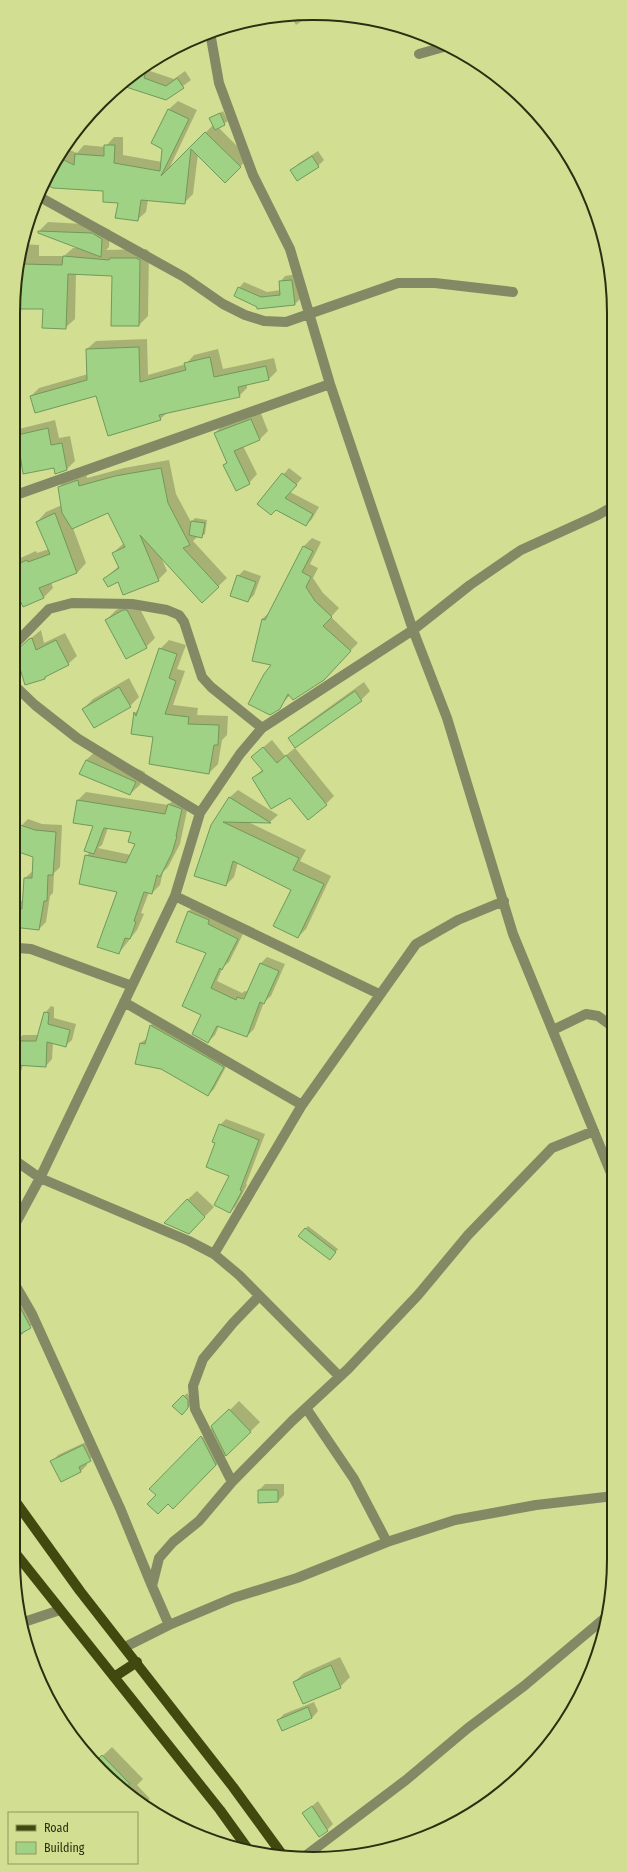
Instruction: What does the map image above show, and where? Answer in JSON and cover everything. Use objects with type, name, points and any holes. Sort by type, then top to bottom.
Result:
[{"type":"main road","points":[[20,1508],[80,1591],[234,1788],[278,1849]]},
{"type":"main road","points":[[20,1567],[60,1610],[220,1810],[245,1843]]},
{"type":"main road","points":[[114,1677],[137,1662]]},
{"type":"street","points":[[211,39],[220,83],[253,175],[290,249],[330,384],[413,630],[447,718],[513,934],[607,1163]]},
{"type":"street","points":[[419,54],[439,48]]},
{"type":"street","points":[[43,199],[184,277],[223,304],[245,316],[264,321],[286,322],[398,283],[435,283],[513,292]]},
{"type":"street","points":[[20,494],[330,384]]},
{"type":"street","points":[[20,1215],[40,1178],[175,896],[200,813],[240,754],[262,728],[413,630],[470,585],[521,550],[607,510]]},
{"type":"street","points":[[20,639],[49,610],[72,603],[132,604],[167,610],[179,615],[184,622],[202,677],[211,687],[262,728]]},
{"type":"street","points":[[20,691],[35,705],[77,738],[200,813]]},
{"type":"street","points":[[175,896],[379,994]]},
{"type":"street","points":[[214,1254],[302,1105],[379,994],[416,944],[458,920],[504,901]]},
{"type":"street","points":[[20,948],[31,949],[132,986]]},
{"type":"street","points":[[124,1002],[302,1105]]},
{"type":"street","points":[[553,1030],[586,1014],[598,1016],[607,1023]]},
{"type":"street","points":[[152,1586],[159,1558],[173,1542],[199,1520],[232,1482],[418,1295],[468,1235],[552,1148],[594,1131]]},
{"type":"street","points":[[20,1164],[40,1178],[189,1241],[214,1254],[239,1275],[339,1376]]},
{"type":"street","points":[[20,1293],[32,1314],[120,1508],[169,1625]]},
{"type":"street","points":[[232,1482],[195,1409],[193,1386],[203,1359],[259,1296]]},
{"type":"street","points":[[306,1408],[354,1479],[387,1542]]},
{"type":"street","points":[[126,1648],[169,1625],[233,1598],[296,1578],[387,1542],[455,1520],[536,1505],[607,1497]]},
{"type":"street","points":[[27,1621],[60,1610]]},
{"type":"street","points":[[311,1852],[406,1780],[468,1728],[524,1686],[600,1622]]},
{"type":"building","points":[[146,72],[144,78],[166,86],[177,78],[184,88],[166,100],[127,87]]},
{"type":"building","points":[[168,109],[189,119],[161,176],[205,132],[241,167],[225,183],[191,149],[185,204],[141,200],[138,221],[115,218],[118,203],[103,202],[103,191],[53,188],[49,186],[63,160],[74,165],[75,154],[104,156],[104,145],[115,145],[114,163],[160,171],[162,149],[151,143]]},
{"type":"building","points":[[220,113],[225,125],[215,130],[209,118]]},
{"type":"building","points":[[312,156],[319,167],[297,181],[290,170]]},
{"type":"building","points":[[38,231],[92,233],[102,239],[101,257],[38,233]]},
{"type":"building","points":[[63,256],[109,260],[110,258],[136,258],[140,260],[139,326],[111,326],[112,276],[68,274],[66,329],[42,328],[43,309],[20,309],[25,264],[62,265]]},
{"type":"building","points":[[292,280],[295,305],[257,309],[257,307],[234,296],[238,287],[261,297],[280,295],[279,281]]},
{"type":"building","points":[[139,347],[140,382],[186,370],[184,363],[210,357],[214,377],[266,366],[269,380],[238,387],[240,397],[159,415],[161,420],[108,436],[96,396],[35,413],[30,396],[87,380],[86,349]]},
{"type":"building","points":[[251,419],[260,440],[234,451],[250,484],[236,491],[223,465],[227,463],[214,433]]},
{"type":"building","points":[[48,428],[51,445],[62,443],[67,470],[55,474],[54,468],[23,474],[20,454],[20,434]]},
{"type":"building","points":[[161,468],[168,503],[190,545],[183,548],[219,587],[202,603],[140,535],[159,581],[123,595],[118,582],[108,587],[103,579],[119,568],[112,553],[125,547],[108,513],[72,529],[62,513],[58,487],[78,480],[79,486],[115,476]]},
{"type":"building","points":[[282,473],[297,485],[285,498],[313,514],[306,526],[276,510],[271,515],[257,504]]},
{"type":"building","points":[[55,513],[77,573],[39,588],[44,598],[23,607],[20,600],[20,563],[27,560],[28,562],[50,554],[36,522]]},
{"type":"building","points":[[191,521],[205,523],[202,538],[189,535]]},
{"type":"building","points":[[303,546],[313,551],[302,572],[311,577],[306,587],[315,601],[332,617],[323,626],[351,651],[324,680],[293,700],[288,694],[280,709],[270,715],[248,704],[264,674],[271,665],[252,661],[262,619],[265,620]]},
{"type":"building","points":[[237,575],[256,582],[248,602],[230,596]]},
{"type":"building","points":[[123,610],[127,610],[147,648],[126,659],[105,620]]},
{"type":"building","points":[[32,638],[36,650],[56,640],[69,665],[45,677],[45,679],[25,685],[20,668],[20,647]]},
{"type":"building","points":[[159,648],[177,654],[169,678],[176,681],[165,714],[189,717],[188,724],[219,725],[218,745],[214,745],[209,774],[149,764],[153,737],[131,734],[134,712],[136,716]]},
{"type":"building","points":[[119,687],[131,707],[94,728],[82,709]]},
{"type":"building","points":[[355,691],[362,701],[295,748],[288,738]]},
{"type":"building","points":[[263,747],[277,763],[286,755],[327,805],[308,820],[290,798],[271,809],[252,778],[263,771],[251,757]]},
{"type":"building","points":[[86,760],[136,782],[130,795],[79,774]]},
{"type":"building","points":[[229,797],[271,823],[223,822],[299,858],[293,870],[324,884],[298,938],[273,926],[291,890],[233,861],[226,886],[194,876],[211,825]]},
{"type":"building","points":[[77,800],[165,814],[168,804],[182,809],[172,853],[160,877],[157,875],[152,894],[144,892],[134,921],[136,922],[130,939],[125,938],[119,954],[97,947],[117,892],[79,884],[85,855],[126,863],[135,844],[128,842],[131,832],[104,828],[94,854],[84,851],[93,826],[73,823]]},
{"type":"building","points":[[20,825],[35,830],[56,832],[53,875],[48,875],[47,901],[44,901],[39,930],[20,928],[20,909],[22,909],[24,878],[32,878],[33,857],[20,852]]},
{"type":"building","points":[[188,911],[209,920],[208,924],[238,939],[222,970],[220,968],[211,988],[236,1000],[237,997],[244,999],[260,963],[279,971],[264,1004],[260,1002],[247,1037],[217,1026],[208,1043],[192,1034],[201,1015],[182,1006],[206,953],[176,942]]},
{"type":"building","points":[[44,1012],[49,1013],[48,1024],[70,1030],[66,1047],[47,1042],[46,1067],[20,1065],[20,1041],[36,1041]]},
{"type":"building","points":[[150,1025],[224,1067],[208,1096],[161,1069],[135,1064],[140,1043],[145,1044]]},
{"type":"building","points":[[219,1124],[259,1140],[240,1190],[242,1191],[230,1213],[214,1205],[229,1176],[206,1167],[215,1143],[212,1142]]},
{"type":"building","points":[[187,1199],[205,1217],[189,1234],[164,1223]]},
{"type":"building","points":[[305,1228],[336,1252],[330,1260],[298,1236]]},
{"type":"building","points":[[20,1307],[31,1328],[20,1334]]},
{"type":"building","points":[[183,1395],[188,1400],[188,1408],[182,1415],[172,1406]]},
{"type":"building","points":[[229,1409],[251,1432],[226,1456],[211,1426]]},
{"type":"building","points":[[201,1436],[216,1465],[173,1509],[168,1504],[158,1514],[147,1504],[156,1495],[149,1489]]},
{"type":"building","points":[[83,1445],[91,1461],[79,1467],[81,1472],[61,1482],[50,1461]]},
{"type":"building","points":[[258,1490],[278,1490],[278,1502],[258,1503]]},
{"type":"building","points":[[331,1665],[341,1688],[303,1704],[293,1682]]},
{"type":"building","points":[[308,1707],[312,1718],[282,1731],[277,1720]]},
{"type":"building","points":[[102,1755],[130,1784],[128,1786],[120,1779],[99,1758]]},
{"type":"building","points":[[312,1806],[328,1831],[319,1837],[302,1813]]}]
